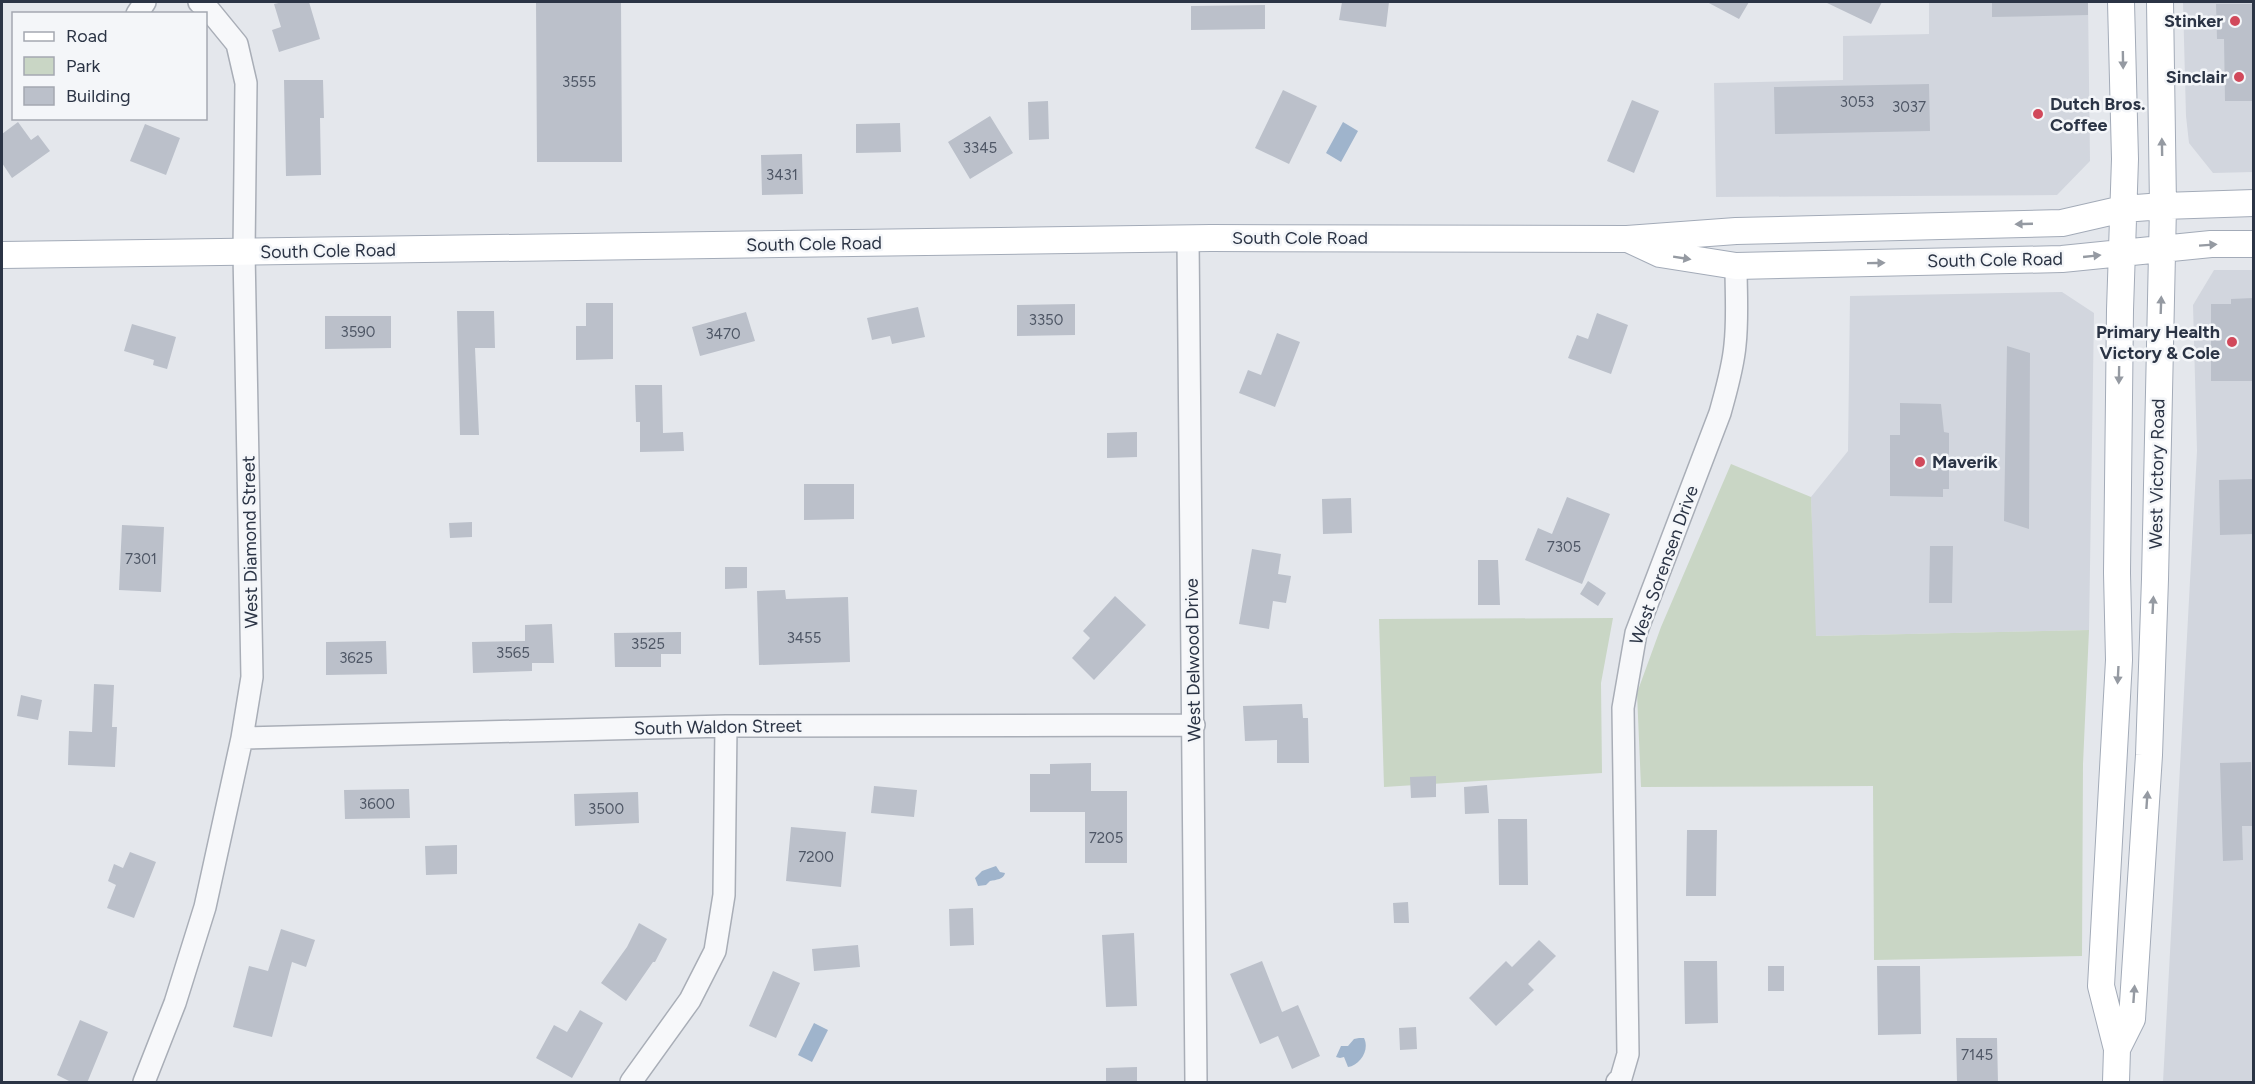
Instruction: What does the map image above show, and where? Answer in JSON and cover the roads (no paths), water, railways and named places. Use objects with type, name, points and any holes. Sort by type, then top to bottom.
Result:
[{"type":"main road","name":"West Victory Road","points":[[2116,1083],[2116,1049],[2102,986],[2119,660],[2117,573],[2125,159],[2121,2]]},
{"type":"main road","name":"West Victory Road","points":[[2116,1049],[2132,1019],[2150,755],[2163,206],[2160,2]]},
{"type":"main road","name":"South Cole Road","points":[[2,255],[1188,238],[1627,239],[1747,231],[2062,223],[2123,209],[2253,203]]},
{"type":"main road","name":"South Cole Road","points":[[1736,266],[1761,242],[1772,236],[1803,230]]},
{"type":"main road","name":"South Cole Road","points":[[1627,239],[1659,254],[1736,266],[2062,259],[2211,244],[2253,244]]},
{"type":"main road","name":"West Victory Road","points":[[2111,831],[2120,902],[2120,936],[2137,946]]},
{"type":"street","name":"West Diamond Street","points":[[144,1083],[176,1003],[205,907],[242,738],[252,677],[244,252],[246,83],[237,44],[210,11],[199,2]]},
{"type":"street","name":"West Delwood Drive","points":[[1188,238],[1196,1083]]},
{"type":"street","name":"West Sorensen Drive","points":[[1617,1083],[1621,1078],[1628,1054],[1623,708],[1636,633],[1720,413],[1730,376],[1736,338],[1736,266]]},
{"type":"street","name":"South Waldon Street","points":[[242,738],[726,726],[1194,725]]},
{"type":"street","points":[[631,1083],[690,1000],[715,951],[724,896],[726,726]]},
{"type":"water","points":[[1343,122],[1358,131],[1341,162],[1326,153]]},
{"type":"water","points":[[996,866],[1000,872],[1005,873],[1003,877],[978,886],[975,878],[982,871]]},
{"type":"water","points":[[814,1023],[828,1030],[812,1062],[798,1055]]},
{"type":"water","points":[[1364,1038],[1365,1052],[1360,1060],[1348,1067],[1344,1057],[1336,1057],[1341,1046],[1348,1046],[1354,1039]]},
{"type":"place","name":"Stinker","points":[[2235,21]]},
{"type":"place","name":"Sinclair","points":[[2239,77]]},
{"type":"place","name":"Dutch Bros. Coffee","points":[[2038,114]]},
{"type":"place","name":"Primary Health Victory & Cole","points":[[2232,342]]},
{"type":"place","name":"Maverik","points":[[1920,462]]}]
